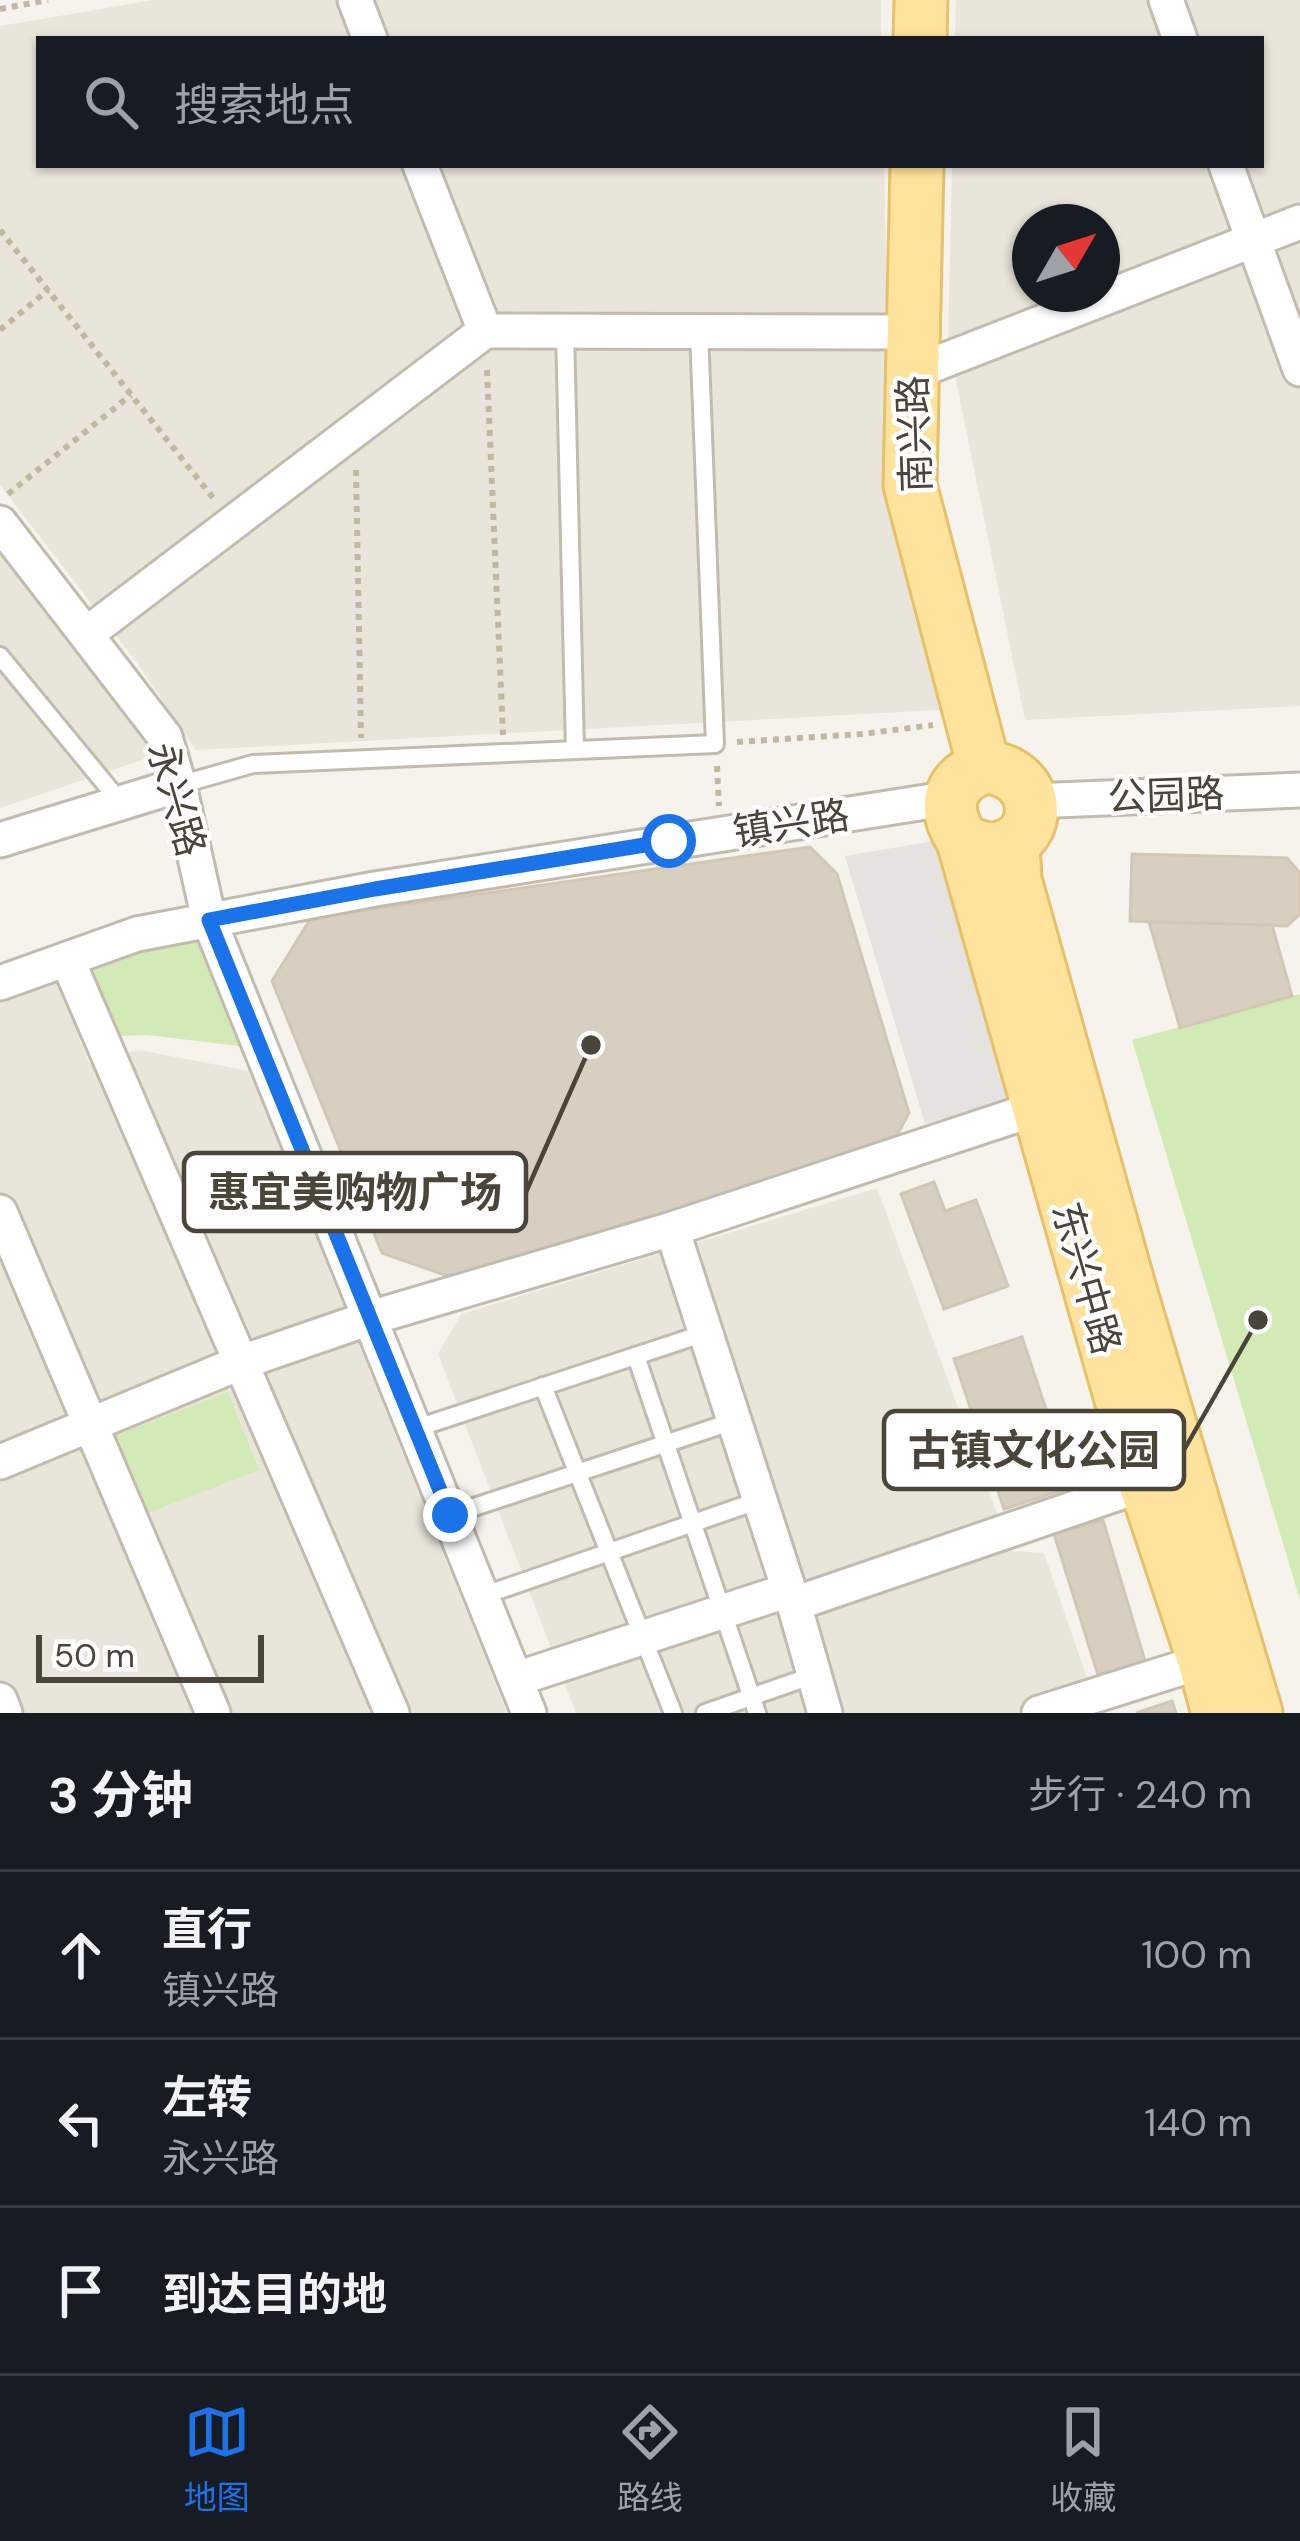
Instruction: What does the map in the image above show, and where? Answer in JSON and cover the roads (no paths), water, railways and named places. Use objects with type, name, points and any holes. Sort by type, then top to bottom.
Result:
[{"type":"main road","points":[[920,36],[921,0]]},
{"type":"main road","name":"南兴路","points":[[916,168],[910,485],[986,795]]},
{"type":"main road","name":"东兴中路","points":[[986,795],[1038,1108],[1145,1484],[1217,1713]]},
{"type":"main road","name":"东兴中路","points":[[986,795],[1015,880],[1256,1713]]},
{"type":"street","points":[[355,0],[369,36]]},
{"type":"street","points":[[1166,0],[1179,36]]},
{"type":"street","points":[[421,168],[485,331]]},
{"type":"street","points":[[1227,168],[1300,369]]},
{"type":"street","points":[[88,633],[485,331],[698,332],[912,353],[1300,222]]},
{"type":"street","name":"永兴路","points":[[0,523],[165,737],[209,920],[530,1713]]},
{"type":"street","points":[[0,840],[179,785]]},
{"type":"street","name":"公园路","points":[[986,795],[1300,790]]},
{"type":"street","name":"镇兴路","points":[[0,982],[136,934],[209,920],[721,833],[986,795]]},
{"type":"street","points":[[67,958],[392,1713]]},
{"type":"street","points":[[0,1462],[242,1362],[370,1318],[672,1228],[1038,1108]]},
{"type":"street","points":[[0,1212],[213,1713]]},
{"type":"street","points":[[672,1228],[825,1713]]},
{"type":"street","points":[[516,1679],[1145,1484]]},
{"type":"street","points":[[1040,1713],[1204,1661]]},
{"type":"street","points":[[0,1700],[5,1713]]},
{"type":"lane","points":[[565,331],[575,749]]},
{"type":"lane","points":[[179,785],[254,764],[715,744],[698,332]]},
{"type":"lane","points":[[0,656],[121,803]]},
{"type":"lane","points":[[415,1429],[706,1333]]},
{"type":"lane","points":[[636,1356],[754,1705]]},
{"type":"lane","points":[[543,1386],[673,1713]]},
{"type":"lane","points":[[450,1515],[734,1421]]},
{"type":"lane","points":[[482,1596],[760,1500]]},
{"type":"lane","points":[[705,1713],[754,1705],[814,1675]]},
{"type":"place","name":"惠宜美购物广场","points":[[591,1045]]},
{"type":"place","name":"古镇文化公园","points":[[1258,1320]]}]
